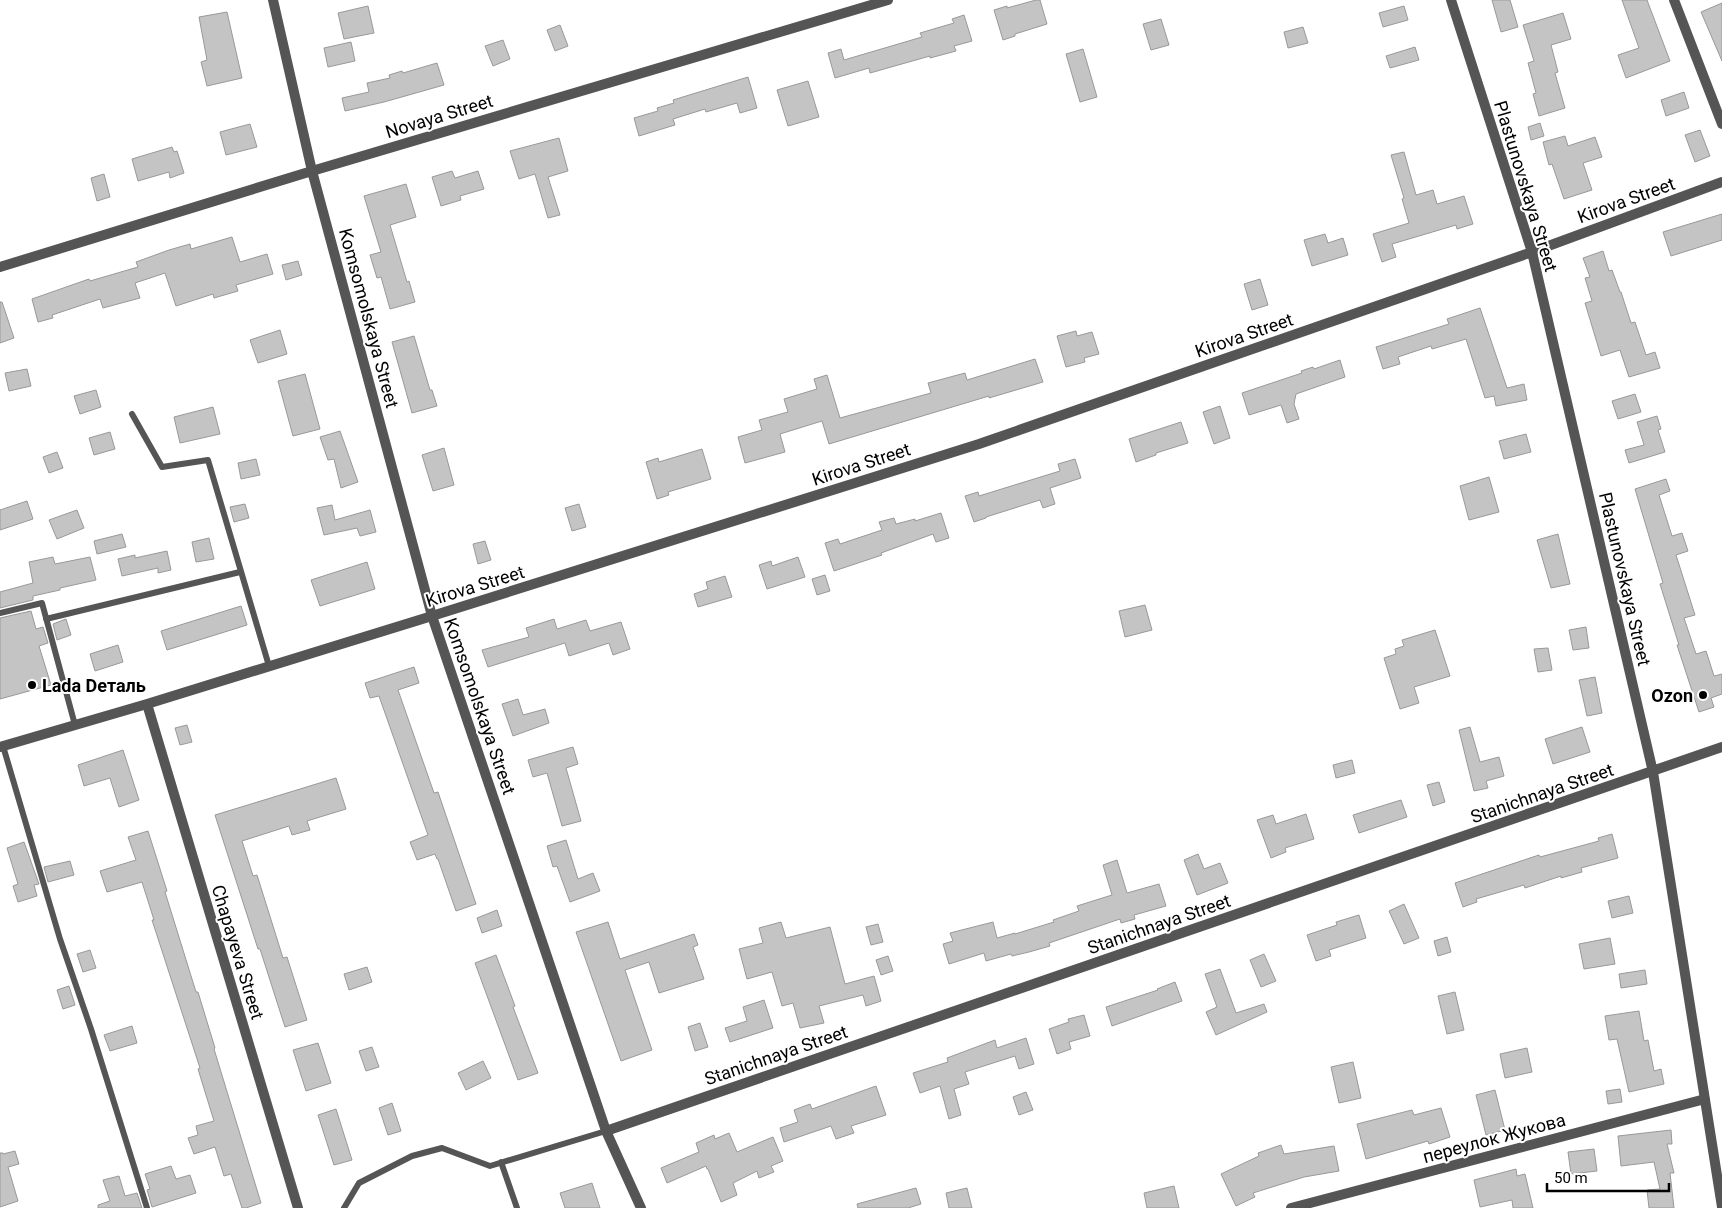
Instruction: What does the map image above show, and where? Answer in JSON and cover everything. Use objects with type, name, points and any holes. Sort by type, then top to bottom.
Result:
[{"type":"street","name":"Komsomolskaya Street","points":[[273,0],[312,171],[432,616],[606,1131],[641,1208]]},
{"type":"street","name":"Novaya Street","points":[[0,267],[312,171],[888,0]]},
{"type":"street","name":"Plastunovskaya Street","points":[[1451,0],[1532,252],[1653,772],[1722,1207]]},
{"type":"street","points":[[1674,0],[1722,124]]},
{"type":"street","name":"Kirova Street","points":[[1,747],[148,704],[979,444],[1532,252],[1722,182]]},
{"type":"street","name":"Chapayeva Street","points":[[148,704],[298,1208]]},
{"type":"street","name":"Stanichnaya Street","points":[[606,1131],[1722,748]]},
{"type":"street","name":"переулок Жукова","points":[[1291,1208],[1705,1099]]},
{"type":"lane","points":[[132,414],[162,467],[208,460],[269,666]]},
{"type":"lane","points":[[46,619],[240,572]]},
{"type":"lane","points":[[0,613],[42,603],[75,725]]},
{"type":"lane","points":[[1,747],[60,939],[147,1208]]},
{"type":"lane","points":[[344,1208],[359,1183],[412,1156],[442,1148],[490,1166],[606,1131]]},
{"type":"lane","points":[[500,1162],[517,1208]]},
{"type":"building","points":[[1040,0],[1047,24],[1015,34],[1015,36],[1003,40],[994,10]]},
{"type":"building","points":[[1492,0],[1510,0],[1518,27],[1501,32]]},
{"type":"building","points":[[1622,0],[1647,0],[1670,61],[1626,78],[1618,55],[1639,48]]},
{"type":"building","points":[[1722,3],[1722,61],[1701,12]]},
{"type":"building","points":[[368,6],[374,33],[344,39],[338,13]]},
{"type":"building","points":[[1404,6],[1408,20],[1383,27],[1379,13]]},
{"type":"building","points":[[227,12],[242,78],[207,86],[201,62],[207,60],[199,17]]},
{"type":"building","points":[[1563,13],[1571,39],[1551,45],[1558,72],[1555,73],[1565,108],[1539,116],[1533,94],[1536,93],[1528,63],[1534,61],[1523,25]]},
{"type":"building","points":[[964,15],[972,41],[954,46],[956,51],[930,58],[930,56],[870,73],[869,68],[835,78],[828,53],[841,49],[844,60],[922,37],[920,33],[954,23],[952,19]]},
{"type":"building","points":[[1161,19],[1169,45],[1151,50],[1143,24]]},
{"type":"building","points":[[560,25],[568,46],[555,51],[547,30]]},
{"type":"building","points":[[1303,27],[1308,43],[1288,48],[1284,32]]},
{"type":"building","points":[[503,40],[510,59],[493,66],[485,46]]},
{"type":"building","points":[[351,42],[355,61],[328,67],[324,48]]},
{"type":"building","points":[[1415,47],[1419,60],[1390,68],[1386,56]]},
{"type":"building","points":[[1083,49],[1097,97],[1080,102],[1066,54]]},
{"type":"building","points":[[437,63],[444,85],[345,111],[342,98],[369,92],[367,83],[390,78],[389,75],[402,71],[403,73]]},
{"type":"building","points":[[748,77],[757,108],[740,113],[737,103],[706,112],[705,109],[673,119],[675,125],[639,136],[634,118],[658,111],[657,108],[674,103],[673,100]]},
{"type":"building","points":[[808,81],[819,117],[788,126],[777,90]]},
{"type":"building","points":[[1684,92],[1689,108],[1666,116],[1661,100]]},
{"type":"building","points":[[1540,123],[1544,136],[1531,140],[1528,127]]},
{"type":"building","points":[[250,124],[257,147],[226,155],[220,132]]},
{"type":"building","points":[[1700,130],[1710,156],[1695,162],[1685,135]]},
{"type":"building","points":[[1565,136],[1568,146],[1595,137],[1602,157],[1583,163],[1592,190],[1564,199],[1552,164],[1549,165],[1543,142]]},
{"type":"building","points":[[559,138],[568,171],[548,177],[560,215],[548,218],[535,174],[519,179],[510,151]]},
{"type":"building","points":[[172,147],[174,152],[177,151],[184,173],[170,178],[169,172],[138,181],[132,159]]},
{"type":"building","points":[[1404,152],[1416,195],[1433,190],[1437,204],[1464,196],[1473,224],[1457,229],[1456,225],[1392,244],[1396,257],[1382,262],[1373,234],[1409,223],[1402,199],[1404,198],[1391,155]]},
{"type":"building","points":[[452,171],[455,178],[478,171],[484,189],[460,196],[461,200],[441,206],[432,177]]},
{"type":"building","points":[[104,174],[110,197],[97,201],[91,178]]},
{"type":"building","points":[[406,184],[416,217],[390,225],[415,302],[390,309],[381,277],[377,278],[370,255],[381,252],[364,196]]},
{"type":"building","points":[[1722,214],[1722,240],[1671,256],[1663,232]]},
{"type":"building","points":[[1325,234],[1328,243],[1343,238],[1348,255],[1312,266],[1304,240]]},
{"type":"building","points":[[232,237],[240,262],[267,254],[273,274],[236,285],[238,291],[214,298],[213,294],[176,306],[165,273],[135,283],[140,298],[103,308],[100,299],[52,315],[53,318],[38,322],[32,299],[89,279],[90,281],[138,267],[136,262],[169,250],[190,244],[191,249]]},
{"type":"building","points":[[1603,251],[1609,271],[1612,270],[1621,292],[1631,323],[1635,322],[1646,355],[1655,352],[1660,368],[1629,377],[1620,350],[1601,356],[1585,303],[1592,301],[1585,278],[1590,277],[1583,258]]},
{"type":"building","points":[[298,261],[302,275],[286,280],[282,265]]},
{"type":"building","points":[[1260,279],[1268,305],[1252,310],[1244,284]]},
{"type":"building","points":[[0,302],[2,302],[14,338],[0,343]]},
{"type":"building","points":[[1480,308],[1507,388],[1524,384],[1527,400],[1496,406],[1494,396],[1485,398],[1466,339],[1432,349],[1431,346],[1398,357],[1400,364],[1383,369],[1376,347],[1449,324],[1447,319]]},
{"type":"building","points":[[280,330],[287,354],[258,363],[250,340]]},
{"type":"building","points":[[1076,331],[1077,336],[1092,332],[1099,354],[1084,358],[1085,362],[1066,367],[1057,336]]},
{"type":"building","points":[[414,336],[430,390],[432,390],[437,406],[412,413],[392,342]]},
{"type":"building","points":[[1035,359],[1043,382],[989,398],[989,396],[829,444],[822,421],[780,434],[785,452],[745,463],[738,437],[762,430],[759,420],[788,412],[784,399],[817,389],[814,379],[827,375],[840,418],[931,393],[928,383],[965,373],[967,380]]},
{"type":"building","points":[[1340,360],[1345,377],[1296,394],[1294,404],[1299,419],[1287,423],[1281,405],[1249,415],[1242,393],[1302,373],[1301,371],[1313,367],[1314,369]]},
{"type":"building","points":[[27,369],[31,386],[9,391],[5,373]]},
{"type":"building","points":[[305,374],[320,429],[293,436],[278,381]]},
{"type":"building","points":[[96,390],[101,407],[80,414],[74,396]]},
{"type":"building","points":[[1635,394],[1641,412],[1618,419],[1612,401]]},
{"type":"building","points":[[1220,406],[1230,438],[1214,444],[1203,412]]},
{"type":"building","points":[[213,407],[220,434],[180,443],[174,417]]},
{"type":"building","points":[[1657,416],[1661,429],[1658,430],[1665,452],[1629,463],[1625,450],[1644,445],[1637,422]]},
{"type":"building","points":[[1181,422],[1188,443],[1156,453],[1156,455],[1136,462],[1129,439]]},
{"type":"building","points":[[340,431],[358,482],[341,488],[334,459],[328,460],[320,437]]},
{"type":"building","points":[[110,432],[115,449],[94,455],[89,438]]},
{"type":"building","points":[[1526,434],[1531,452],[1504,459],[1499,441]]},
{"type":"building","points":[[444,448],[454,485],[433,491],[422,455]]},
{"type":"building","points":[[702,449],[711,479],[668,492],[669,495],[657,499],[646,462],[658,458],[659,462]]},
{"type":"building","points":[[57,452],[63,468],[49,473],[43,457]]},
{"type":"building","points":[[256,459],[260,475],[241,479],[238,463]]},
{"type":"building","points":[[1075,459],[1081,478],[1050,488],[1055,504],[1043,508],[1040,500],[974,522],[965,496],[978,492],[979,496],[1060,471],[1058,464]]},
{"type":"building","points":[[1489,477],[1499,512],[1469,520],[1460,486]]},
{"type":"building","points":[[1666,479],[1670,491],[1659,495],[1672,536],[1682,533],[1688,551],[1676,555],[1695,615],[1684,618],[1696,654],[1706,651],[1714,676],[1722,674],[1722,694],[1711,698],[1714,707],[1699,712],[1677,645],[1679,645],[1660,584],[1663,583],[1635,489]]},
{"type":"building","points":[[27,501],[33,519],[0,530],[0,510]]},
{"type":"building","points":[[245,504],[249,518],[234,522],[230,507]]},
{"type":"building","points":[[579,504],[586,527],[572,531],[565,508]]},
{"type":"building","points":[[332,505],[335,520],[370,510],[376,532],[360,536],[357,528],[324,535],[317,508]]},
{"type":"building","points":[[77,510],[84,528],[57,539],[49,520]]},
{"type":"building","points":[[941,513],[949,538],[936,542],[933,534],[881,553],[882,555],[834,571],[825,543],[838,539],[840,544],[882,530],[879,522],[894,518],[896,524],[915,519],[915,521]]},
{"type":"building","points":[[122,534],[126,547],[97,554],[94,541]]},
{"type":"building","points":[[1558,534],[1570,584],[1551,588],[1537,540]]},
{"type":"building","points":[[209,538],[214,559],[196,562],[192,542]]},
{"type":"building","points":[[485,541],[491,560],[478,564],[473,544]]},
{"type":"building","points":[[167,551],[171,570],[158,573],[158,568],[122,576],[118,559],[135,555],[135,558]]},
{"type":"building","points":[[53,557],[55,564],[90,557],[96,580],[60,588],[60,590],[33,596],[33,600],[0,608],[0,592],[33,583],[29,562]]},
{"type":"building","points":[[798,557],[805,577],[767,589],[759,565],[771,561],[772,566]]},
{"type":"building","points":[[367,562],[375,589],[320,606],[311,580]]},
{"type":"building","points":[[825,575],[830,591],[817,595],[812,579]]},
{"type":"building","points":[[725,576],[732,597],[698,607],[694,594],[708,589],[706,582]]},
{"type":"building","points":[[1145,605],[1152,630],[1125,637],[1119,611]]},
{"type":"building","points":[[241,606],[247,625],[167,650],[161,631]]},
{"type":"building","points":[[31,611],[36,629],[43,627],[48,643],[39,646],[51,685],[0,699],[0,618]]},
{"type":"building","points":[[66,619],[71,635],[57,640],[53,624]]},
{"type":"building","points":[[554,619],[557,629],[586,620],[590,631],[621,622],[630,649],[613,655],[609,643],[569,656],[565,643],[488,667],[482,650],[529,637],[526,628]]},
{"type":"building","points":[[1586,627],[1589,648],[1573,650],[1569,630]]},
{"type":"building","points":[[1435,630],[1450,676],[1414,687],[1419,703],[1400,709],[1384,658],[1396,654],[1395,649],[1404,646],[1402,640]]},
{"type":"building","points":[[118,645],[123,662],[95,671],[90,654]]},
{"type":"building","points":[[1548,648],[1552,670],[1538,672],[1534,649]]},
{"type":"building","points":[[414,667],[419,683],[398,690],[434,793],[438,792],[476,904],[456,911],[435,854],[417,860],[410,842],[428,835],[379,696],[370,698],[365,683]]},
{"type":"building","points":[[1595,677],[1602,713],[1587,716],[1579,680]]},
{"type":"building","points":[[518,699],[523,715],[545,709],[549,723],[513,736],[502,704]]},
{"type":"building","points":[[187,725],[192,742],[180,745],[175,728]]},
{"type":"building","points":[[1470,727],[1480,762],[1499,757],[1504,776],[1486,781],[1488,788],[1474,791],[1459,730]]},
{"type":"building","points":[[1582,727],[1590,752],[1553,764],[1545,739]]},
{"type":"building","points":[[573,747],[578,764],[566,768],[581,821],[562,826],[547,773],[533,777],[528,760]]},
{"type":"building","points":[[123,750],[139,800],[119,807],[110,778],[84,786],[78,765]]},
{"type":"building","points":[[1352,760],[1355,773],[1336,778],[1333,765]]},
{"type":"building","points":[[336,778],[346,809],[307,821],[310,830],[292,835],[289,826],[242,841],[253,876],[257,875],[283,958],[287,957],[307,1020],[285,1027],[215,815]]},
{"type":"building","points":[[1439,782],[1445,802],[1433,806],[1427,785]]},
{"type":"building","points":[[1401,800],[1407,817],[1359,833],[1353,815]]},
{"type":"building","points":[[1306,814],[1314,839],[1285,848],[1286,852],[1271,858],[1257,820],[1273,815],[1276,824]]},
{"type":"building","points":[[148,831],[261,1203],[246,1208],[242,1208],[231,1174],[224,1176],[215,1147],[194,1154],[188,1138],[198,1135],[196,1126],[214,1121],[198,1069],[200,1068],[152,920],[154,920],[142,882],[107,892],[100,871],[136,860],[128,837]]},
{"type":"building","points":[[1612,834],[1618,858],[1581,868],[1582,872],[1561,878],[1561,876],[1525,888],[1524,885],[1476,899],[1477,902],[1463,907],[1455,883],[1539,855],[1540,857],[1599,841],[1598,838]]},
{"type":"building","points":[[566,840],[578,879],[593,873],[600,891],[570,902],[557,866],[553,867],[547,846]]},
{"type":"building","points":[[24,842],[39,884],[34,885],[37,896],[18,902],[13,886],[18,884],[7,848]]},
{"type":"building","points":[[1198,854],[1204,869],[1220,863],[1228,883],[1197,895],[1184,860]]},
{"type":"building","points":[[1117,860],[1127,893],[1159,884],[1166,906],[1134,915],[1135,919],[1121,923],[1120,919],[1049,943],[1050,946],[1029,952],[1012,956],[1011,954],[986,961],[984,953],[949,964],[943,944],[953,941],[950,933],[993,922],[997,938],[1015,934],[1054,922],[1053,920],[1079,911],[1077,906],[1112,895],[1103,865]]},
{"type":"building","points":[[70,861],[74,875],[48,882],[44,867]]},
{"type":"building","points":[[1629,896],[1633,913],[1612,918],[1608,901]]},
{"type":"building","points":[[1404,904],[1419,938],[1404,944],[1389,911]]},
{"type":"building","points":[[497,910],[502,926],[482,933],[477,918]]},
{"type":"building","points":[[1359,915],[1366,938],[1329,950],[1331,956],[1316,961],[1307,935],[1337,925],[1336,922]]},
{"type":"building","points":[[608,922],[620,959],[694,934],[698,945],[693,947],[704,979],[659,993],[649,962],[625,970],[652,1050],[621,1061],[576,932]]},
{"type":"building","points":[[781,922],[786,938],[830,927],[845,984],[874,976],[881,1001],[866,1006],[863,995],[819,1006],[824,1023],[800,1028],[793,1003],[782,1006],[772,972],[747,979],[739,949],[763,943],[759,928]]},
{"type":"building","points":[[878,924],[883,942],[871,945],[866,927]]},
{"type":"building","points":[[1447,937],[1451,952],[1438,956],[1434,941]]},
{"type":"building","points":[[1610,938],[1615,964],[1584,969],[1579,944]]},
{"type":"building","points":[[90,950],[96,968],[83,972],[77,954]]},
{"type":"building","points":[[1264,954],[1276,981],[1261,987],[1250,960]]},
{"type":"building","points":[[496,955],[538,1073],[518,1080],[475,963]]},
{"type":"building","points":[[888,956],[893,971],[881,975],[876,960]]},
{"type":"building","points":[[367,967],[372,982],[349,990],[344,974]]},
{"type":"building","points":[[1220,969],[1236,1013],[1264,1004],[1267,1012],[1216,1035],[1206,1012],[1217,1007],[1205,974]]},
{"type":"building","points":[[1645,970],[1647,984],[1621,988],[1619,974]]},
{"type":"building","points":[[1175,982],[1182,1001],[1112,1026],[1106,1007],[1158,990]]},
{"type":"building","points":[[69,986],[75,1005],[63,1009],[57,990]]},
{"type":"building","points":[[1455,992],[1464,1030],[1447,1034],[1438,996]]},
{"type":"building","points":[[764,1000],[773,1028],[730,1042],[725,1028],[747,1021],[743,1007]]},
{"type":"building","points":[[1639,1011],[1644,1041],[1648,1040],[1654,1071],[1661,1069],[1664,1084],[1629,1092],[1617,1039],[1609,1040],[1605,1016]]},
{"type":"building","points":[[1084,1015],[1090,1036],[1069,1042],[1071,1049],[1057,1054],[1049,1029],[1069,1022],[1068,1019]]},
{"type":"building","points":[[700,1023],[708,1047],[695,1051],[688,1027]]},
{"type":"building","points":[[132,1026],[137,1043],[110,1051],[104,1035]]},
{"type":"building","points":[[1026,1038],[1034,1064],[1019,1069],[1015,1056],[965,1072],[969,1084],[954,1089],[961,1115],[949,1119],[940,1086],[920,1093],[913,1073],[948,1062],[947,1058],[995,1040],[997,1048]]},
{"type":"building","points":[[318,1043],[331,1083],[306,1091],[293,1050]]},
{"type":"building","points":[[372,1047],[379,1067],[366,1071],[359,1051]]},
{"type":"building","points":[[1527,1048],[1532,1072],[1505,1078],[1500,1054]]},
{"type":"building","points":[[483,1061],[491,1078],[466,1090],[458,1073]]},
{"type":"building","points":[[1353,1062],[1361,1098],[1339,1103],[1331,1067]]},
{"type":"building","points":[[876,1086],[886,1115],[851,1126],[854,1133],[836,1139],[831,1126],[784,1142],[780,1128],[798,1122],[794,1110],[810,1104],[812,1109]]},
{"type":"building","points":[[1620,1089],[1622,1102],[1608,1104],[1606,1091]]},
{"type":"building","points":[[1495,1090],[1505,1130],[1486,1135],[1476,1095]]},
{"type":"building","points":[[1026,1092],[1033,1110],[1019,1115],[1013,1097]]},
{"type":"building","points":[[392,1103],[401,1131],[388,1135],[379,1108]]},
{"type":"building","points":[[1441,1108],[1450,1137],[1429,1144],[1428,1141],[1366,1159],[1357,1124],[1412,1110],[1414,1115]]},
{"type":"building","points":[[336,1109],[352,1160],[334,1165],[318,1115]]},
{"type":"building","points":[[1671,1130],[1672,1144],[1667,1144],[1674,1173],[1670,1173],[1674,1208],[1649,1208],[1647,1190],[1660,1189],[1654,1162],[1621,1166],[1618,1136]]},
{"type":"building","points":[[729,1133],[737,1152],[773,1137],[783,1161],[771,1166],[774,1172],[759,1178],[757,1171],[733,1183],[737,1195],[721,1202],[706,1166],[667,1183],[661,1168],[699,1152],[696,1143],[714,1135],[715,1139]]},
{"type":"building","points":[[1281,1145],[1284,1154],[1334,1146],[1339,1171],[1304,1177],[1253,1193],[1255,1197],[1236,1206],[1221,1174],[1259,1156],[1258,1153]]},
{"type":"building","points":[[1594,1149],[1597,1171],[1571,1174],[1568,1152]]},
{"type":"building","points":[[15,1151],[19,1164],[8,1167],[18,1201],[0,1207],[0,1153]]},
{"type":"building","points":[[171,1166],[176,1179],[190,1175],[196,1193],[152,1207],[147,1190],[150,1189],[145,1174]]},
{"type":"building","points":[[1516,1169],[1517,1176],[1525,1174],[1533,1208],[1513,1208],[1512,1200],[1480,1207],[1474,1180]]},
{"type":"building","points":[[119,1176],[125,1196],[137,1193],[142,1208],[98,1208],[98,1205],[110,1201],[103,1180]]},
{"type":"building","points":[[592,1183],[600,1208],[565,1208],[560,1193]]},
{"type":"building","points":[[1174,1186],[1179,1208],[1147,1208],[1144,1193]]},
{"type":"building","points":[[916,1188],[921,1204],[908,1208],[858,1208],[857,1204]]},
{"type":"building","points":[[967,1188],[972,1208],[949,1208],[946,1193]]},
{"type":"place","name":"Lada Dеталь","points":[[32,685]]},
{"type":"place","name":"Ozon","points":[[1703,695]]}]
